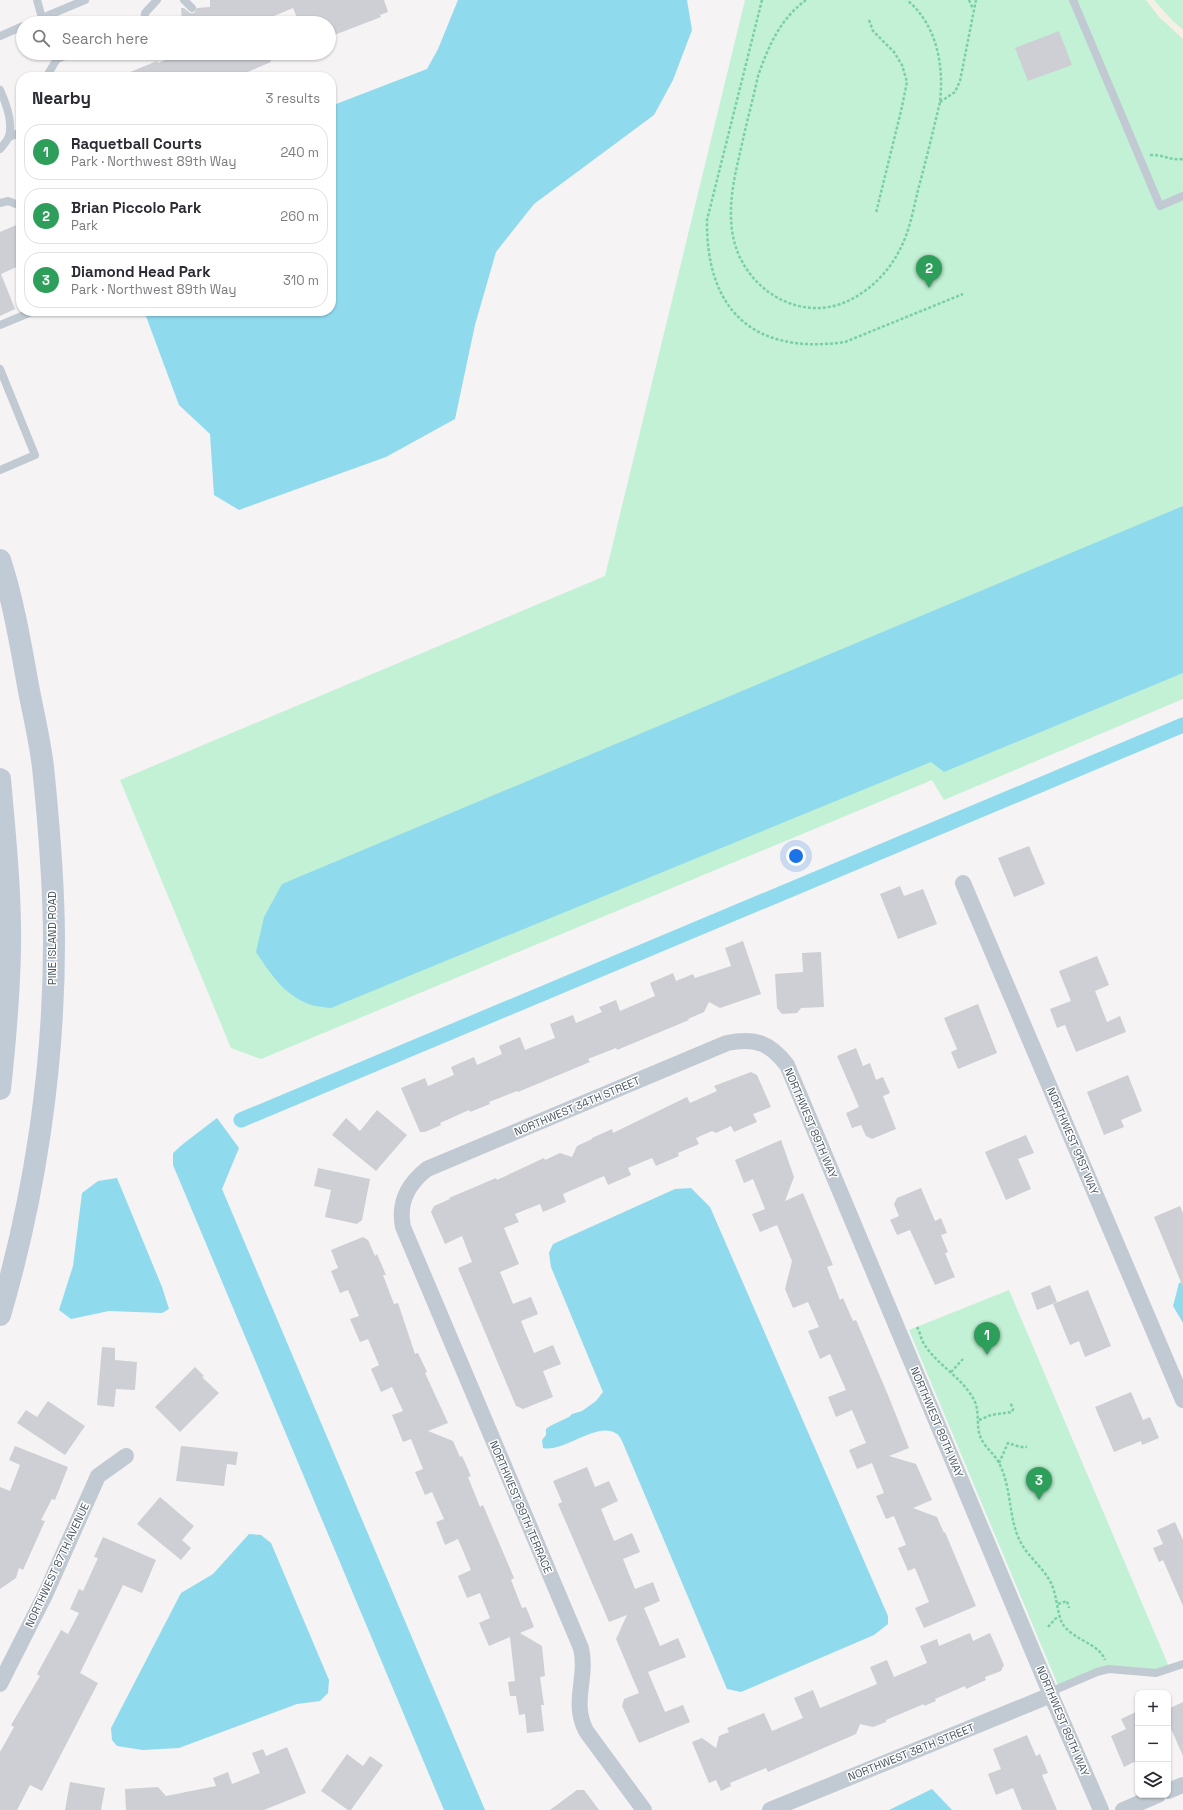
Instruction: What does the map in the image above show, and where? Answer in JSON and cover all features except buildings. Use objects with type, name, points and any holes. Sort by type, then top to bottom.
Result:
[{"type":"main road","name":"PINE ISLAND ROAD","points":[[0,560],[18,632],[42,765],[50,857],[54,943],[50,1042],[35,1167],[10,1280],[0,1315]]},
{"type":"main road","points":[[0,779],[7,872],[10,949],[6,1040],[0,1090]]},
{"type":"street","name":"NORTHWEST 91ST WAY","points":[[963,883],[1183,1400]]},
{"type":"street","name":"NORTHWEST 34TH STREET","points":[[405,1194],[411,1184],[427,1169],[727,1043],[740,1040],[761,1043]]},
{"type":"street","name":"NORTHWEST 89TH WAY","points":[[761,1043],[773,1050],[787,1065],[1050,1693],[1101,1810]]},
{"type":"street","name":"NORTHWEST 89TH TERRACE","points":[[405,1194],[402,1204],[403,1227],[581,1648],[583,1674],[578,1702],[581,1722],[644,1810]]},
{"type":"street","name":"NORTHWEST 87TH AVENUE","points":[[0,1684],[45,1595],[98,1476],[126,1456]]},
{"type":"street","name":"NORTHWEST 38TH STREET","points":[[770,1810],[1050,1693]]},
{"type":"street","points":[[1171,1790],[1183,1785]]},
{"type":"street","points":[[1123,1810],[1151,1798]]},
{"type":"lane","points":[[37,0],[41,16]]},
{"type":"lane","points":[[47,16],[85,0]]},
{"type":"lane","points":[[145,16],[145,13],[157,0]]},
{"type":"lane","points":[[184,0],[192,8]]},
{"type":"lane","points":[[1073,0],[1160,206],[1183,196]]},
{"type":"lane","points":[[0,36],[16,29]]},
{"type":"lane","points":[[49,72],[56,60]]},
{"type":"lane","points":[[0,90],[11,126],[9,137],[0,149]]},
{"type":"lane","points":[[0,118],[7,112]]},
{"type":"lane","points":[[9,137],[16,134]]},
{"type":"lane","points":[[0,203],[8,201],[16,204]]},
{"type":"lane","points":[[0,325],[22,316]]},
{"type":"lane","points":[[0,369],[35,455],[0,470]]},
{"type":"lane","points":[[1050,1693],[1097,1672],[1109,1670],[1156,1674],[1183,1664]]},
{"type":"path","points":[[762,0],[707,220],[707,240],[710,262],[717,284],[727,304],[740,321],[756,332],[781,340],[803,344],[824,345],[845,342],[963,294]]},
{"type":"path","points":[[806,0],[784,22],[771,42],[762,63],[731,194],[731,221],[733,237],[738,251],[751,276],[761,287],[783,302],[796,306],[823,308],[851,300],[866,290],[879,279],[895,258],[906,238],[940,102],[940,68],[935,42],[922,15],[907,0]]},
{"type":"path","points":[[969,0],[974,10]]},
{"type":"path","points":[[940,102],[955,92],[960,81],[976,0]]},
{"type":"path","points":[[869,20],[874,31],[894,52],[902,65],[907,82],[876,213]]},
{"type":"path","points":[[1148,155],[1156,154],[1171,159],[1183,159]]},
{"type":"path","points":[[917,1327],[924,1344],[951,1372],[975,1401],[979,1421],[979,1434],[982,1441],[999,1463],[1006,1483],[1011,1514],[1017,1534],[1051,1583],[1062,1623],[1075,1636],[1098,1649],[1104,1657],[1109,1670]]},
{"type":"path","points":[[951,1372],[962,1360]]},
{"type":"path","points":[[979,1421],[991,1414],[1012,1412],[1013,1409],[1010,1402]]},
{"type":"path","points":[[999,1463],[1008,1443],[1020,1447],[1026,1447]]},
{"type":"path","points":[[1058,1604],[1067,1601],[1069,1608]]},
{"type":"path","points":[[1048,1628],[1055,1619],[1060,1616]]},
{"type":"green space","points":[[745,0],[1183,0],[1183,699],[944,800],[932,780],[261,1059],[231,1048],[120,780],[605,576]]},
{"type":"green space","points":[[1009,1290],[1170,1669],[1156,1673],[1109,1669],[1060,1690],[909,1330]]},
{"type":"sand","points":[[1146,0],[1154,0],[1183,30],[1183,39],[1159,17]]},
{"type":"water","points":[[458,0],[687,0],[692,30],[673,80],[654,115],[534,204],[496,252],[475,325],[455,419],[386,457],[239,510],[214,495],[210,434],[179,405],[146,316],[336,316],[336,104],[427,69],[438,49]]},
{"type":"water","points":[[1183,506],[1183,673],[944,772],[931,762],[331,1008],[312,1005],[292,995],[272,975],[256,952],[264,917],[282,884]]},
{"type":"water","points":[[217,1118],[239,1148],[222,1189],[485,1810],[444,1810],[173,1165],[173,1153]]},
{"type":"water","points":[[117,1178],[162,1287],[169,1309],[162,1313],[109,1311],[71,1319],[59,1310],[73,1266],[82,1193],[98,1181]]},
{"type":"water","points":[[691,1188],[710,1207],[888,1616],[888,1624],[874,1635],[741,1692],[727,1689],[619,1436],[609,1431],[600,1431],[561,1446],[551,1448],[543,1448],[542,1440],[546,1435],[546,1429],[572,1414],[582,1411],[596,1401],[603,1392],[551,1267],[549,1253],[553,1244],[675,1189]]},
{"type":"water","points":[[1183,1282],[1183,1323],[1173,1306],[1179,1283]]},
{"type":"water","points":[[249,1534],[261,1535],[271,1543],[329,1680],[328,1693],[320,1701],[297,1704],[179,1748],[143,1750],[117,1746],[112,1740],[111,1728],[181,1593],[213,1574]]},
{"type":"water","points":[[932,1789],[952,1810],[889,1810]]},
{"type":"waterway","points":[[241,1120],[1183,725]]},
{"type":"place","name":"Brian Piccolo Park","points":[[929,288]]},
{"type":"place","name":"Raquetball Courts","points":[[987,1355]]},
{"type":"place","name":"Diamond Head Park","points":[[1039,1500]]}]
